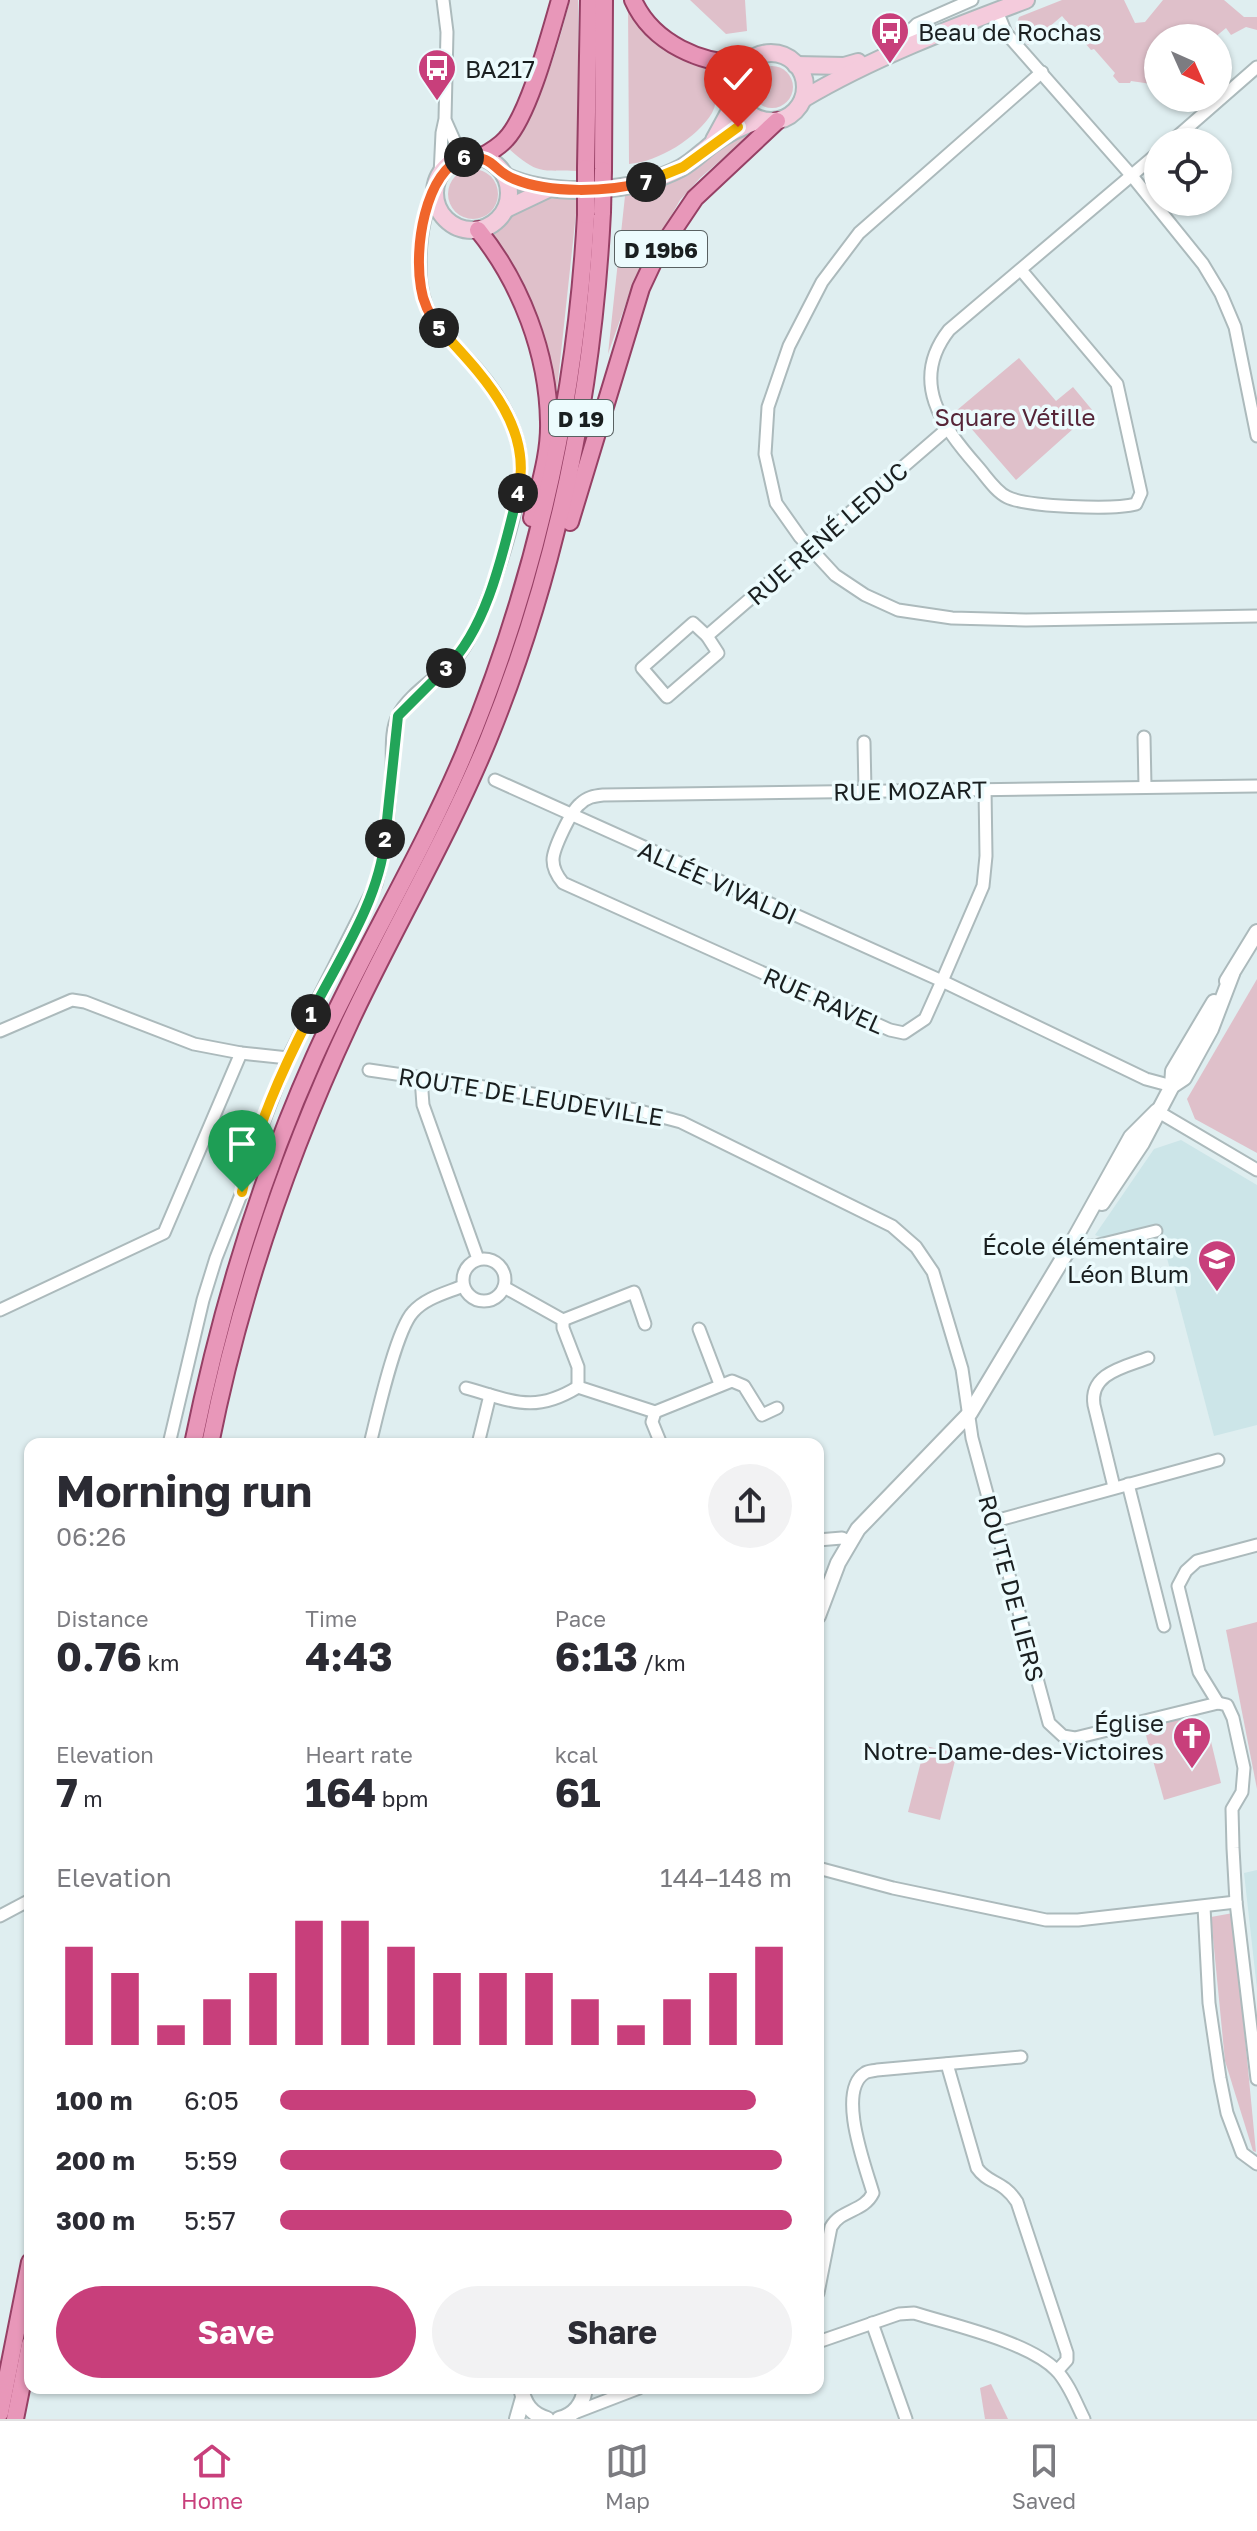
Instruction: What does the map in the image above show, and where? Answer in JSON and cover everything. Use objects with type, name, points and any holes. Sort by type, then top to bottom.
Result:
[{"type":"main road","points":[[548,189],[506,209],[490,226],[478,230],[451,224],[436,201],[438,181],[449,164],[462,158],[481,157],[497,148],[512,132],[536,78],[560,0]]},
{"type":"main road","name":"D 19","points":[[589,0],[595,169]]},
{"type":"main road","name":"D 19","points":[[211,1438],[239,1320],[296,1148],[351,1020],[463,798],[511,681],[568,490],[584,404],[599,272],[594,214],[604,0]]},
{"type":"main road","points":[[633,0],[664,37],[683,50],[710,62],[747,63]]},
{"type":"main road","points":[[505,176],[548,189],[619,187],[641,183],[683,167],[738,127],[792,113],[803,99],[833,81],[1026,0]]},
{"type":"main road","points":[[796,65],[844,66],[894,53]]},
{"type":"main road","points":[[768,120],[743,106],[738,96],[738,79],[747,63],[759,56],[777,54],[796,65],[803,76],[803,99]]},
{"type":"main road","points":[[711,145],[738,96]]},
{"type":"main road","name":"D 19b6","points":[[532,619],[546,602],[637,302],[656,256],[695,198],[768,120]]},
{"type":"main road","points":[[481,157],[495,164],[505,176],[509,195],[506,209]]},
{"type":"main road","name":"D 19","points":[[194,1438],[224,1315],[279,1144],[336,1012],[463,755],[507,639],[535,550],[569,390],[583,274],[594,214]]},
{"type":"main road","points":[[478,230],[499,256],[531,324],[540,354],[549,424],[545,460],[527,538],[535,550]]},
{"type":"main road","points":[[0,2413],[24,2292]]},
{"type":"main road","points":[[15,2419],[24,2374]]},
{"type":"street","points":[[170,1438],[216,1258],[242,1192],[248,1162],[288,1058],[376,884],[383,858],[398,716],[456,658],[472,634],[491,587],[520,488],[518,445],[502,403],[485,378],[440,329],[425,304],[420,286],[421,235],[425,211],[438,181],[445,119],[447,32],[443,0]]},
{"type":"street","points":[[914,45],[912,29],[917,24],[972,0]]},
{"type":"street","points":[[997,11],[1006,33],[1132,176],[1203,264],[1221,294],[1240,345],[1257,436]]},
{"type":"street","points":[[1187,128],[1257,67]]},
{"type":"street","points":[[1042,72],[859,233],[822,282],[798,326],[768,407],[765,454],[776,503],[809,548],[835,575],[865,595],[898,610],[924,615],[1026,620],[1257,616]]},
{"type":"street","points":[[445,119],[462,158]]},
{"type":"street","points":[[1021,270],[1117,384],[1141,493],[1136,504],[1121,508],[1030,503],[1008,498],[947,429],[931,388],[936,351],[942,339],[961,319],[1144,165]]},
{"type":"street","name":"RUE RENÉ LEDUC","points":[[707,636],[947,429]]},
{"type":"street","points":[[693,623],[707,636],[718,653],[667,697],[642,668],[693,623]]},
{"type":"street","points":[[1144,737],[1145,786]]},
{"type":"street","points":[[864,742],[865,790]]},
{"type":"street","name":"ALLÉE VIVALDI","points":[[495,780],[942,981]]},
{"type":"street","name":"RUE MOZART","points":[[571,816],[585,800],[603,795],[1257,786]]},
{"type":"street","name":"RUE RAVEL","points":[[571,816],[553,859],[556,875],[563,883],[890,1030],[904,1033],[925,1019],[983,886],[985,788]]},
{"type":"street","points":[[824,1600],[850,1542],[879,1506],[970,1413],[1071,1245],[1131,1137],[1157,1111],[1172,1086],[1184,1078],[1211,1029],[1232,974],[1257,932]]},
{"type":"street","points":[[942,981],[1146,1079],[1172,1086]]},
{"type":"street","points":[[0,1031],[72,1000],[85,1002],[194,1044],[288,1058]]},
{"type":"street","points":[[0,1310],[164,1233],[241,1053]]},
{"type":"street","name":"ROUTE DE LEUDEVILLE","points":[[369,1070],[636,1110],[681,1122],[892,1226],[916,1247],[933,1272],[962,1369],[970,1413]]},
{"type":"street","points":[[421,1078],[423,1105],[478,1259]]},
{"type":"street","points":[[1157,1111],[1257,1170]]},
{"type":"street","points":[[1071,1245],[1095,1246],[1156,1231]]},
{"type":"street","points":[[478,1259],[490,1259],[504,1273],[504,1287],[494,1299],[479,1301],[472,1298],[463,1286],[465,1269],[478,1259]]},
{"type":"street","points":[[372,1438],[401,1335],[410,1314],[421,1305],[463,1286]]},
{"type":"street","points":[[504,1287],[563,1320]]},
{"type":"street","points":[[563,1320],[634,1292],[645,1324]]},
{"type":"street","points":[[563,1320],[563,1328],[578,1367],[578,1387]]},
{"type":"street","points":[[699,1329],[720,1384]]},
{"type":"street","points":[[1114,1487],[1094,1405],[1094,1392],[1106,1375],[1148,1358]]},
{"type":"street","points":[[466,1388],[533,1405],[555,1399],[578,1387],[655,1412],[720,1384],[739,1382],[762,1415],[777,1408]]},
{"type":"street","points":[[479,1438],[490,1395]]},
{"type":"street","points":[[655,1412],[652,1422],[659,1438]]},
{"type":"street","name":"ROUTE DE LIERS","points":[[970,1413],[972,1438],[1045,1713],[1055,1731],[1075,1738],[1218,1703]]},
{"type":"street","points":[[995,1521],[1218,1460]]},
{"type":"street","points":[[1128,1484],[1164,1626]]},
{"type":"street","points":[[824,1540],[842,1538],[850,1542]]},
{"type":"street","points":[[1257,1545],[1197,1561],[1186,1571],[1178,1586],[1199,1672],[1218,1703],[1227,1705],[1233,1718],[1244,1768],[1242,1792],[1232,1809],[1236,1902],[1257,2079]]},
{"type":"street","points":[[824,1870],[1046,1920],[1078,1920],[1236,1902]]},
{"type":"street","points":[[0,1916],[24,1903]]},
{"type":"street","points":[[1204,1907],[1209,2003],[1222,2089],[1242,2153],[1257,2164]]},
{"type":"street","points":[[824,2263],[831,2227],[836,2219],[869,2201],[873,2193],[851,2117],[858,2081],[864,2073],[1021,2057]]},
{"type":"street","points":[[947,2064],[977,2168],[983,2176],[1001,2183],[1017,2202],[1067,2353],[1067,2360],[1057,2371]]},
{"type":"street","points":[[824,2340],[899,2314],[914,2313],[1036,2356],[1057,2371],[1084,2419]]},
{"type":"street","points":[[872,2323],[906,2419]]},
{"type":"street","points":[[517,2419],[522,2394]]},
{"type":"street","points":[[523,2394],[532,2412],[547,2419]]},
{"type":"street","points":[[566,2416],[583,2399],[584,2394]]},
{"type":"street","points":[[566,2416],[623,2394]]},
{"type":"shaded area","name":"École élémentaire Léon Blum","points":[[1181,1140],[1257,1185],[1257,1425],[1214,1436],[1158,1224],[1103,1238],[1095,1235],[1154,1149]]},
{"type":"shaded area","points":[[1257,1870],[1257,1989],[1244,1873]]},
{"type":"green space","points":[[570,0],[578,0],[578,171],[540,169],[526,163],[508,148],[539,96]]},
{"type":"green space","points":[[690,0],[745,0],[747,31],[726,34]]},
{"type":"green space","points":[[1062,0],[1124,0],[1135,23],[1145,22],[1163,0],[1224,0],[1244,17],[1257,17],[1257,30],[1246,27],[1232,34],[1232,24],[1144,24],[1144,83],[1119,83],[1113,76],[1115,73],[1062,16],[1028,45],[1015,29],[1019,17]]},
{"type":"green space","points":[[628,4],[672,50],[690,64],[717,69],[716,103],[697,131],[664,154],[629,164]]},
{"type":"green space","points":[[772,66],[787,72],[793,87],[787,102],[772,108],[757,102],[751,87],[757,72]]},
{"type":"green space","points":[[739,133],[751,134],[700,178],[680,200],[632,286],[608,354],[625,196],[660,187],[687,173]]},
{"type":"green space","points":[[473,169],[490,177],[498,194],[490,211],[473,219],[456,211],[448,194],[456,177]]},
{"type":"green space","points":[[578,195],[557,390],[540,325],[493,235],[509,221],[513,211],[540,200]]},
{"type":"green space","name":"Square Vétille","points":[[1019,358],[1056,401],[1073,387],[1093,411],[1016,480],[956,411]]},
{"type":"green space","points":[[1257,979],[1257,1153],[1195,1119],[1187,1099]]},
{"type":"green space","points":[[1257,1622],[1257,1789],[1226,1630]]},
{"type":"green space","points":[[1193,1716],[1207,1725],[1221,1783],[1164,1800],[1144,1728]]},
{"type":"green space","points":[[925,1746],[957,1753],[940,1820],[908,1812]]},
{"type":"green space","points":[[1233,1913],[1256,2152],[1253,2151],[1225,2061],[1211,1917]]},
{"type":"green space","points":[[991,2384],[1008,2419],[985,2419],[980,2388]]},
{"type":"place","name":"Beau de Rochas","points":[[890,65]]},
{"type":"place","name":"BA217","points":[[437,102]]},
{"type":"place","name":"École élémentaire Léon Blum","points":[[1217,1293]]},
{"type":"place","name":"Église Notre-Dame-des-Victoires","points":[[1192,1770]]},
{"type":"route","points":[[242,1192],[248,1162],[288,1058],[376,884],[383,858],[394,728],[398,716],[456,658],[472,634],[491,587],[520,488],[518,445],[502,403],[475,366],[431,318],[420,286],[425,211],[440,175],[449,164],[462,158],[481,157],[495,164],[505,176],[548,189],[619,187],[664,176],[683,167],[738,127]]}]
